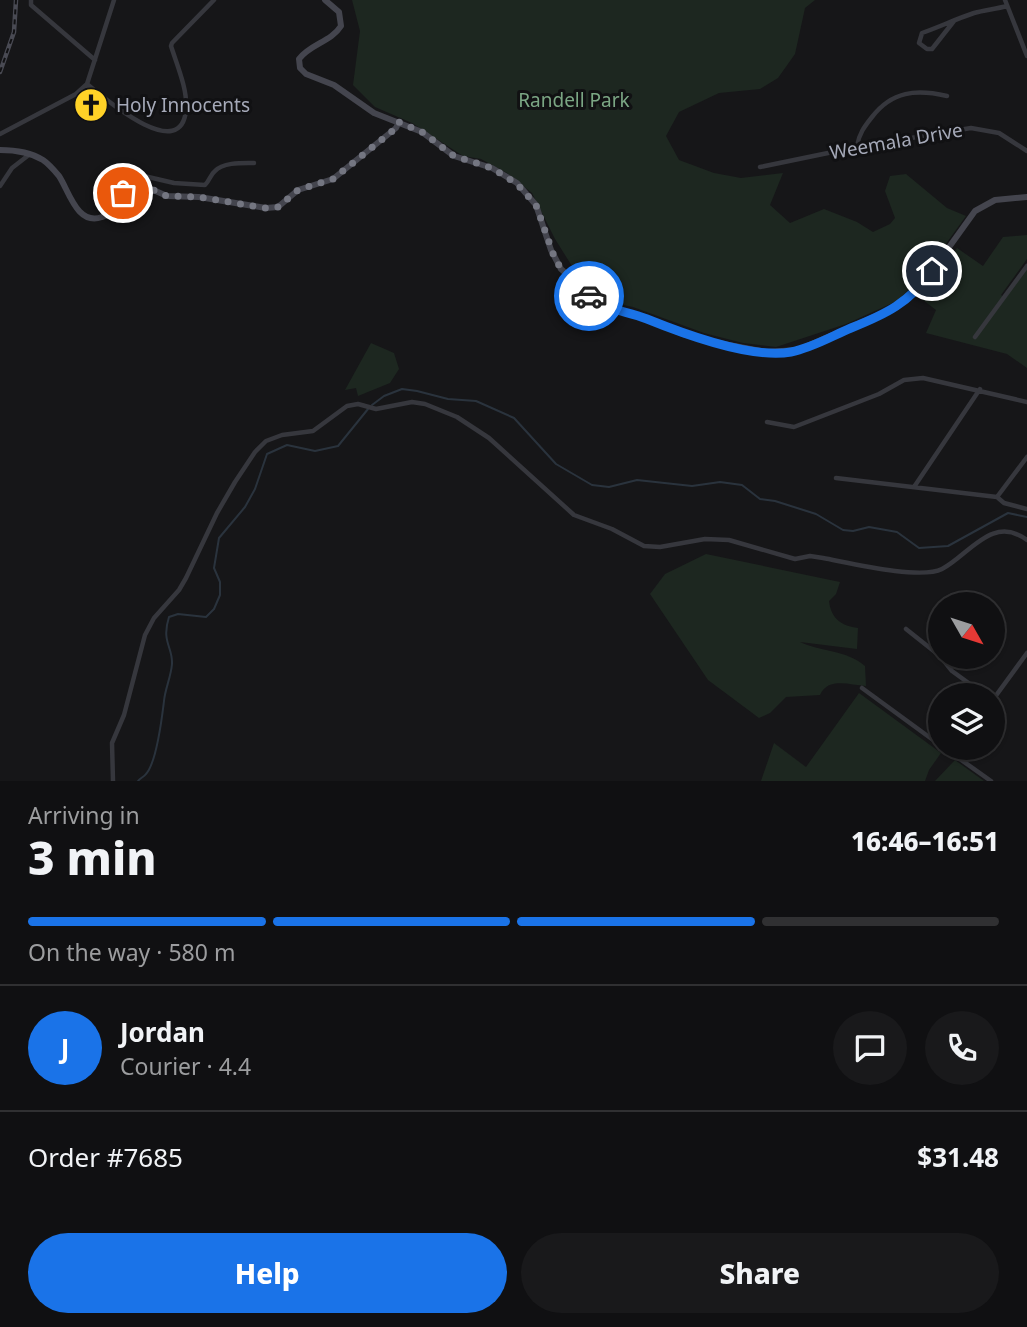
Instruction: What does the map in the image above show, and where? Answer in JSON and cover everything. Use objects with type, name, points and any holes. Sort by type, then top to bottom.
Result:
[{"type":"main road","points":[[325,0],[339,12],[341,26],[334,34],[305,51],[299,59],[300,68],[306,74],[334,85],[374,113],[422,132],[454,156],[492,168],[517,184],[536,205],[551,250],[561,269],[602,306],[642,317],[693,337],[766,352],[797,350],[897,307],[919,289],[975,211],[995,200],[1027,197]]},
{"type":"main road","points":[[0,150],[30,155],[52,168],[75,205],[88,218],[108,215],[127,186],[135,182],[167,196],[199,197],[265,208],[278,207],[298,190],[333,179],[396,128],[399,122]]},
{"type":"street","points":[[31,0],[31,5],[95,60]]},
{"type":"street","points":[[0,134],[76,94],[87,84],[114,0]]},
{"type":"street","points":[[87,84],[127,116],[158,130],[176,128],[182,123],[187,107],[171,46],[214,0]]},
{"type":"street","points":[[954,21],[932,49],[919,43],[922,33],[977,12],[990,11],[1006,3],[1027,56]]},
{"type":"street","points":[[857,147],[859,134],[878,109],[892,98],[908,93],[947,96]]},
{"type":"street","name":"Weemala Drive","points":[[760,167],[971,128],[999,133],[1027,151]]},
{"type":"street","points":[[0,186],[12,168],[30,155]]},
{"type":"street","points":[[135,182],[144,176],[174,183],[205,185],[219,168],[239,163],[254,163]]},
{"type":"street","points":[[975,337],[1027,266]]},
{"type":"street","points":[[767,422],[794,427],[879,394],[904,380],[923,378],[1027,402]]},
{"type":"street","points":[[914,487],[980,389]]},
{"type":"street","points":[[113,781],[111,746],[124,715],[136,660],[145,635],[154,618],[183,584],[217,513],[255,452],[273,438],[313,430],[352,405],[376,408],[412,402],[425,404],[457,417],[489,438],[574,515],[612,529],[644,546],[660,547],[705,539],[729,540],[795,559],[810,556],[916,573],[943,568],[975,543],[997,533],[1008,531],[1027,540]]},
{"type":"street","points":[[997,497],[1027,457]]},
{"type":"street","points":[[835,478],[997,497],[1003,503],[1027,509]]},
{"type":"street","points":[[906,629],[928,646]]},
{"type":"street","points":[[1005,683],[1027,653]]},
{"type":"street","points":[[950,669],[968,683]]},
{"type":"street","points":[[862,688],[928,736]]},
{"type":"street","points":[[961,760],[991,781]]},
{"type":"green space","name":"Randell Park","points":[[352,0],[815,0],[805,8],[795,54],[778,78],[760,89],[719,93],[679,112],[666,136],[679,160],[714,173],[741,178],[783,173],[770,205],[790,223],[824,209],[857,222],[873,232],[890,224],[895,218],[885,191],[890,176],[906,174],[947,208],[966,216],[922,277],[897,301],[846,324],[776,347],[743,343],[704,333],[633,307],[592,298],[555,239],[532,193],[507,173],[481,159],[463,156],[412,123],[375,107],[353,85],[360,31]]},
{"type":"green space","points":[[1027,235],[1027,259],[1001,295],[1005,298],[1027,269],[1027,368],[1007,354],[926,333],[936,310],[919,297],[957,248],[983,266],[1003,237]]},
{"type":"green space","points":[[371,343],[394,353],[399,369],[390,383],[358,396],[356,388],[345,390]]},
{"type":"green space","points":[[706,554],[840,582],[836,594],[829,601],[830,607],[838,620],[858,628],[857,649],[800,642],[858,661],[865,666],[866,686],[834,684],[824,689],[820,695],[786,697],[770,713],[759,718],[708,680],[650,594],[665,574]]},
{"type":"green space","points":[[859,693],[928,743],[928,760],[936,760],[925,781],[761,781],[774,743],[806,767]]},
{"type":"green space","points":[[955,760],[984,781],[935,781]]},
{"type":"waterway","points":[[372,405],[384,396],[402,389],[448,399],[476,401],[514,418],[556,464],[592,485],[609,487],[637,480],[692,486],[720,482],[742,485],[760,499],[816,514],[843,530],[853,531],[869,527],[897,532],[919,548],[948,546],[1008,513],[1027,517]]},
{"type":"waterway","points":[[138,781],[150,768],[158,739],[172,664],[166,632],[169,617],[178,614],[206,617],[214,609],[220,595],[220,582],[214,568],[219,538],[245,507],[255,489],[267,454],[287,445],[315,451],[338,446],[368,409]]},
{"type":"railway","points":[[0,72],[14,32],[16,0]]},
{"type":"way so far","points":[[123,193],[127,186],[135,182],[167,196],[199,197],[265,208],[278,207],[298,190],[333,179],[396,128],[399,122],[422,132],[454,156],[501,172],[525,191],[536,205],[556,262],[589,296]]},
{"type":"place","name":"Holy Innocents","points":[[91,105]]},
{"type":"route","points":[[589,296],[602,306],[642,317],[683,334],[778,353],[797,350],[897,307],[919,289],[932,271]]}]
